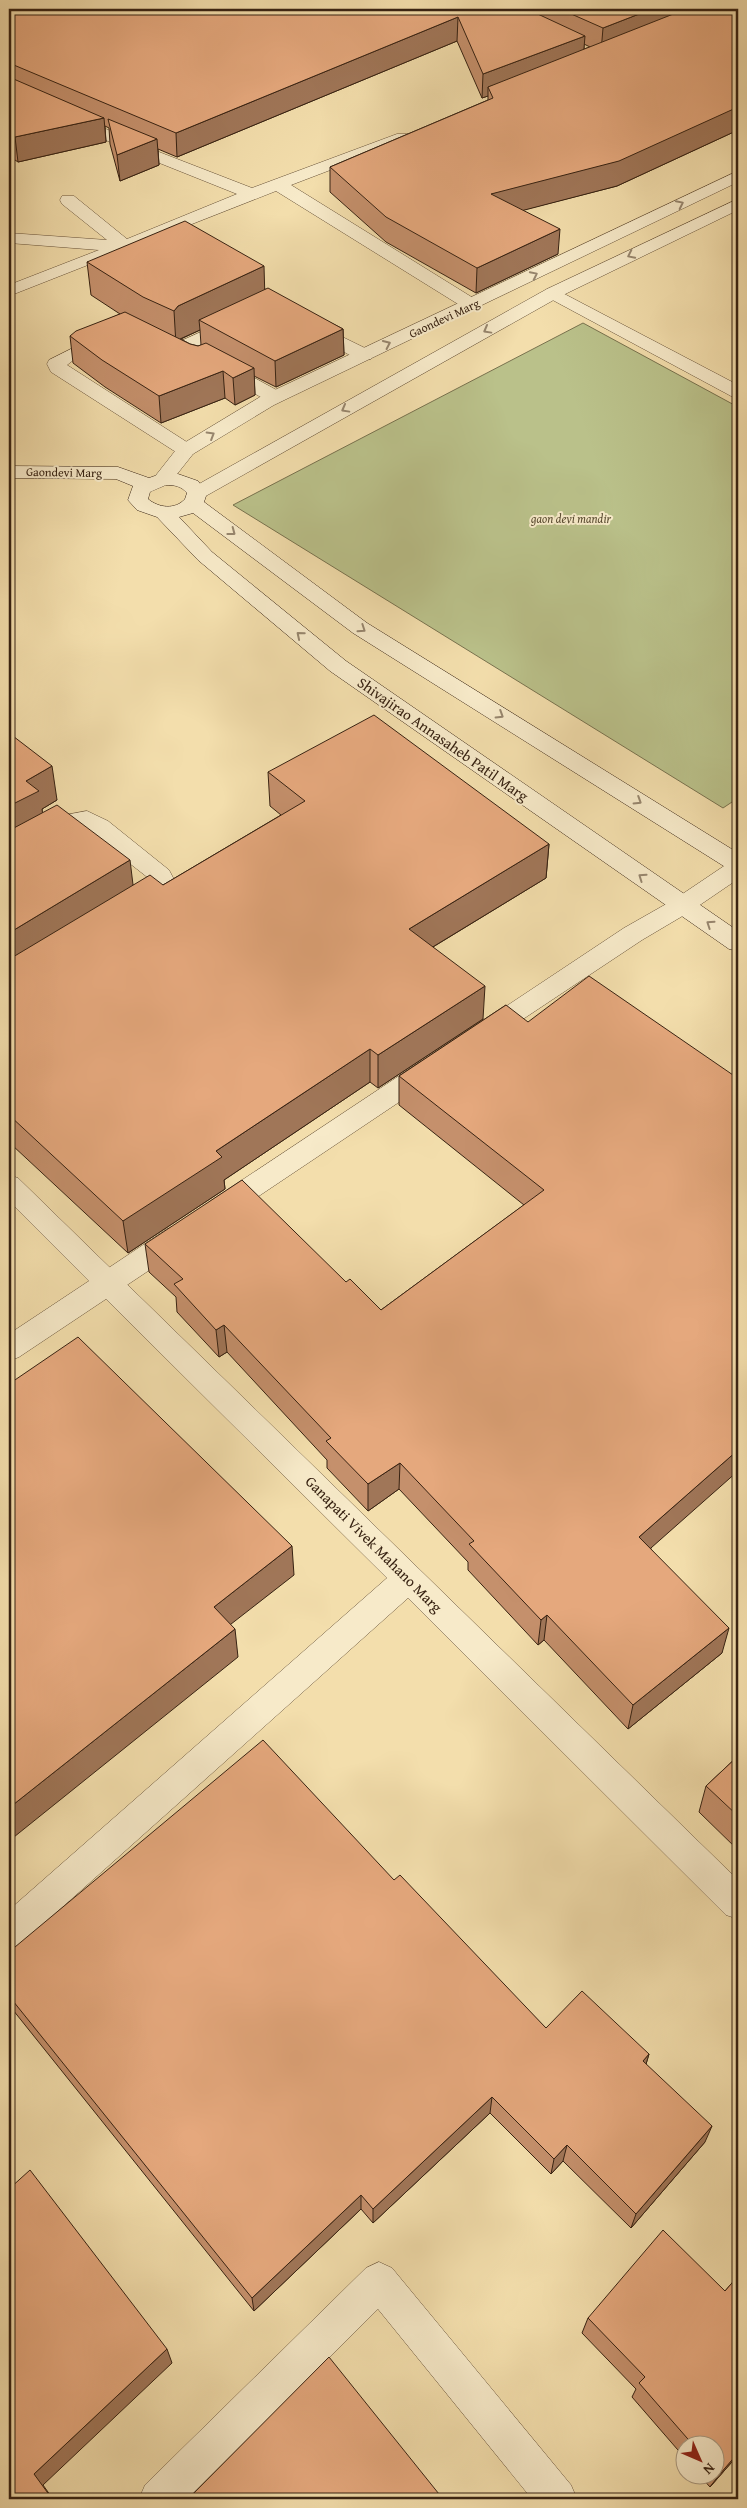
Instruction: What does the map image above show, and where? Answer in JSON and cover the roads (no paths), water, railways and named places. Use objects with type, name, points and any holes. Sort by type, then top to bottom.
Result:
[{"type":"street","points":[[9,92],[153,155],[252,194]]},
{"type":"street","points":[[9,291],[252,194],[417,132]]},
{"type":"street","name":"Gaondevi Marg","points":[[9,488],[87,489],[150,486],[186,450],[271,399],[472,305],[738,176]]},
{"type":"street","points":[[279,185],[472,305]]},
{"type":"street","points":[[68,200],[125,246]]},
{"type":"street","name":"Gaondevi Marg","points":[[165,514],[186,508],[195,498],[553,293],[738,204]]},
{"type":"street","points":[[9,238],[125,246]]},
{"type":"street","points":[[553,293],[738,392]]},
{"type":"street","points":[[252,314],[187,345],[186,348],[271,399]]},
{"type":"street","points":[[295,317],[364,355]]},
{"type":"street","points":[[169,348],[271,399]]},
{"type":"street","points":[[71,355],[56,364],[58,368],[186,450]]},
{"type":"street","name":"Gaondevi Marg","points":[[9,472],[118,473],[150,486]]},
{"type":"street","points":[[9,1349],[633,934],[682,905],[738,866],[360,628],[195,498],[190,483],[182,480],[150,486],[142,505],[165,514]]},
{"type":"street","name":"Shivajirao Annasaheb Patil Marg","points":[[165,514],[205,556],[338,666],[738,943]]},
{"type":"street","points":[[9,855],[73,820],[87,819],[162,876],[165,885],[159,892],[117,918]]},
{"type":"street","name":"Ganapati Vivek Mahano Marg","points":[[9,1185],[738,1903]]},
{"type":"street","points":[[9,1932],[409,1578]]},
{"type":"street","points":[[158,2499],[379,2280],[549,2496]]},
{"type":"park label","name":"gaon devi mandir","points":[[571,518]]}]
